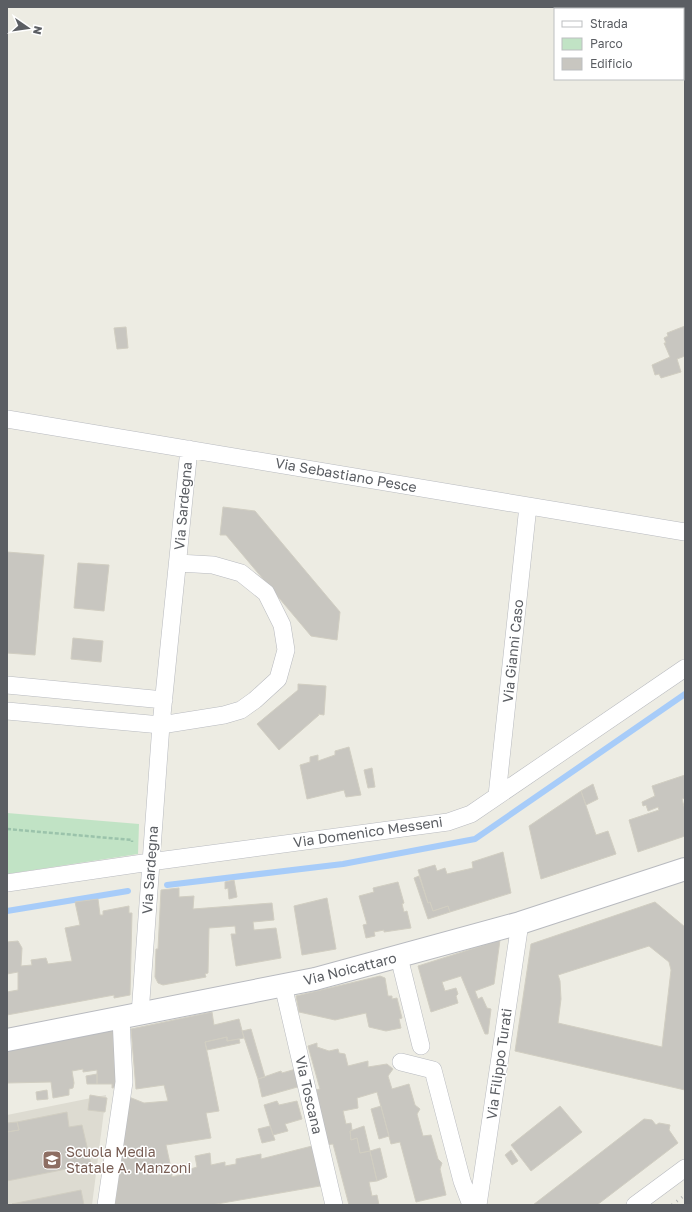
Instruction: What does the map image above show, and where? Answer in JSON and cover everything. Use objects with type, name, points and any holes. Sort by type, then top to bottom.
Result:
[{"type":"street","name":"Via Sebastiano Pesce","points":[[7,419],[685,532]]},
{"type":"street","name":"Via Sardegna","points":[[106,1205],[124,1082],[130,1016],[150,862],[161,725],[189,449]]},
{"type":"street","name":"Via Gianni Caso","points":[[497,796],[528,506]]},
{"type":"street","name":"Via Sardegna","points":[[161,725],[224,715],[241,710],[278,679],[286,650],[282,625],[266,593],[241,573],[213,565],[178,563]]},
{"type":"street","name":"Via Domenico Messeni","points":[[7,883],[133,864],[448,822],[471,814],[685,668]]},
{"type":"street","points":[[7,685],[164,700]]},
{"type":"street","points":[[7,711],[161,725]]},
{"type":"street","name":"Via Noicattaro","points":[[7,1040],[315,979],[520,923],[685,869]]},
{"type":"street","name":"Via Filippo Turati","points":[[478,1205],[520,923]]},
{"type":"street","points":[[399,957],[421,1046]]},
{"type":"street","name":"Via Toscana","points":[[283,985],[334,1205]]},
{"type":"street","points":[[401,1062],[433,1070],[462,1181],[471,1205]]},
{"type":"street","points":[[635,1205],[685,1168]]},
{"type":"path","points":[[7,829],[132,840],[133,864]]},
{"type":"shaded area","name":"Scuola Media Statale A. Manzoni","points":[[106,1095],[92,1205],[7,1205],[7,1115]]},
{"type":"green space","points":[[7,813],[139,824],[138,854],[7,874]]},
{"type":"building","points":[[685,326],[685,356],[677,359],[681,372],[661,378],[659,374],[655,375],[652,365],[670,357],[664,343],[666,343],[664,338],[668,336],[667,333]]},
{"type":"building","points":[[126,327],[128,348],[117,349],[114,328]]},
{"type":"building","points":[[223,507],[255,511],[340,612],[337,640],[311,636],[226,535],[220,535]]},
{"type":"building","points":[[7,552],[44,555],[35,655],[7,653]]},
{"type":"building","points":[[78,563],[109,565],[104,611],[74,608]]},
{"type":"building","points":[[73,638],[103,641],[101,662],[71,659]]},
{"type":"building","points":[[298,684],[326,686],[324,715],[318,714],[319,715],[279,750],[257,724],[298,690]]},
{"type":"building","points":[[349,747],[361,795],[346,797],[344,790],[307,799],[300,765],[310,762],[310,757],[318,755],[318,761],[335,755],[335,751]]},
{"type":"building","points":[[372,768],[375,787],[368,788],[364,770]]},
{"type":"building","points":[[685,775],[685,798],[682,799],[685,810],[685,836],[638,852],[629,820],[659,810],[658,807],[648,811],[646,805],[643,806],[642,802],[655,796],[652,786]]},
{"type":"building","points":[[593,784],[598,799],[586,805],[581,791]]},
{"type":"building","points":[[581,791],[596,835],[608,831],[616,854],[541,879],[529,826]]},
{"type":"building","points":[[503,852],[511,893],[450,912],[448,906],[433,911],[430,902],[428,903],[418,870],[435,865],[437,871],[445,868],[447,874],[473,868],[472,862]]},
{"type":"building","points":[[419,876],[428,903],[430,902],[433,911],[448,906],[450,912],[428,919],[414,878]]},
{"type":"building","points":[[234,880],[237,897],[229,899],[228,888],[225,889],[225,882]]},
{"type":"building","points":[[398,882],[404,903],[402,904],[404,912],[407,911],[411,928],[374,932],[375,936],[366,938],[363,925],[367,924],[359,896],[374,892],[373,888]]},
{"type":"building","points":[[179,888],[179,897],[194,896],[193,909],[272,903],[274,920],[253,922],[254,930],[276,928],[281,958],[236,966],[231,934],[236,934],[235,926],[209,928],[208,973],[205,974],[206,977],[163,985],[158,983],[155,977],[161,890]]},
{"type":"building","points":[[327,898],[336,949],[302,955],[294,906]]},
{"type":"building","points":[[98,899],[100,915],[103,915],[103,911],[129,906],[129,913],[132,913],[130,995],[114,998],[114,995],[7,1015],[7,992],[18,990],[18,972],[7,974],[7,942],[18,941],[22,948],[21,966],[32,965],[31,960],[46,958],[48,964],[72,961],[65,928],[80,925],[75,902]]},
{"type":"building","points":[[655,902],[685,927],[685,1090],[515,1051],[531,944]],"holes":[[[649,946],[669,962],[671,970],[662,1047],[558,1023],[561,999],[560,981],[558,975]]]},
{"type":"building","points":[[500,940],[494,984],[475,991],[478,999],[482,997],[487,1008],[491,1009],[488,1034],[485,1034],[461,976],[442,982],[445,991],[456,988],[458,1003],[431,1012],[418,966]]},
{"type":"building","points":[[380,976],[385,978],[388,996],[392,996],[392,999],[397,998],[402,1018],[399,1019],[401,1028],[386,1031],[369,1027],[366,1013],[335,1020],[299,1012],[296,996]]},
{"type":"building","points":[[212,1012],[214,1025],[239,1019],[244,1038],[227,1041],[227,1037],[205,1042],[219,1111],[206,1113],[211,1138],[166,1145],[171,1168],[155,1171],[157,1175],[172,1173],[172,1177],[186,1173],[184,1171],[197,1167],[195,1156],[210,1153],[211,1165],[225,1162],[225,1166],[236,1164],[236,1159],[261,1154],[261,1159],[316,1145],[326,1185],[211,1205],[115,1205],[129,1097],[144,1103],[168,1101],[164,1085],[136,1089],[131,1029]]},
{"type":"building","points":[[251,1029],[265,1077],[258,1079],[242,1031]]},
{"type":"building","points":[[117,1030],[120,1087],[112,1088],[112,1084],[97,1084],[97,1070],[83,1072],[83,1069],[72,1071],[74,1083],[73,1088],[69,1089],[69,1095],[53,1098],[51,1082],[7,1083],[7,1046]]},
{"type":"building","points":[[227,1037],[227,1041],[239,1039],[240,1043],[207,1050],[205,1042]]},
{"type":"building","points":[[317,1043],[317,1047],[329,1051],[338,1049],[339,1053],[345,1054],[348,1066],[368,1061],[368,1067],[387,1064],[393,1069],[388,1076],[392,1089],[409,1084],[415,1105],[420,1109],[417,1114],[423,1136],[431,1135],[438,1159],[442,1163],[440,1169],[446,1195],[416,1202],[400,1142],[391,1144],[377,1092],[357,1098],[358,1108],[343,1111],[346,1124],[351,1123],[351,1140],[357,1138],[360,1153],[370,1151],[377,1181],[369,1182],[372,1196],[377,1195],[379,1205],[349,1205],[333,1144],[325,1145],[312,1091],[320,1089],[308,1046]]},
{"type":"building","points":[[296,1069],[301,1086],[262,1097],[258,1079],[281,1071],[282,1073]]},
{"type":"building","points":[[97,1074],[97,1084],[87,1084],[86,1076]]},
{"type":"building","points":[[47,1090],[48,1099],[37,1100],[36,1092]]},
{"type":"building","points":[[90,1095],[107,1098],[105,1112],[88,1110]]},
{"type":"building","points":[[277,1101],[279,1105],[297,1101],[302,1119],[285,1124],[288,1131],[273,1135],[264,1105]]},
{"type":"building","points":[[381,1106],[389,1136],[379,1139],[371,1109]]},
{"type":"building","points":[[560,1106],[582,1132],[531,1171],[511,1145]]},
{"type":"building","points":[[67,1112],[69,1127],[82,1125],[91,1164],[7,1181],[7,1132],[19,1130],[17,1122]]},
{"type":"building","points":[[644,1119],[652,1120],[656,1125],[659,1123],[670,1125],[669,1130],[678,1143],[597,1205],[533,1205]]},
{"type":"building","points":[[17,1122],[19,1130],[7,1132],[7,1123]]},
{"type":"building","points":[[270,1126],[275,1140],[262,1143],[258,1129]]},
{"type":"building","points":[[364,1126],[370,1151],[360,1153],[357,1138],[351,1140],[350,1131]]},
{"type":"building","points":[[380,1148],[387,1177],[377,1181],[370,1151]]},
{"type":"building","points":[[511,1150],[518,1161],[512,1165],[505,1155]]},
{"type":"building","points":[[81,1190],[84,1205],[12,1204]]},
{"type":"waterway","points":[[167,885],[343,864],[475,839],[685,694]]},
{"type":"waterway","points":[[7,911],[128,891]]},
{"type":"railway","points":[[672,1205],[685,1195]]},
{"type":"place","name":"Scuola Media Statale A. Manzoni","points":[[52,1160]]}]
